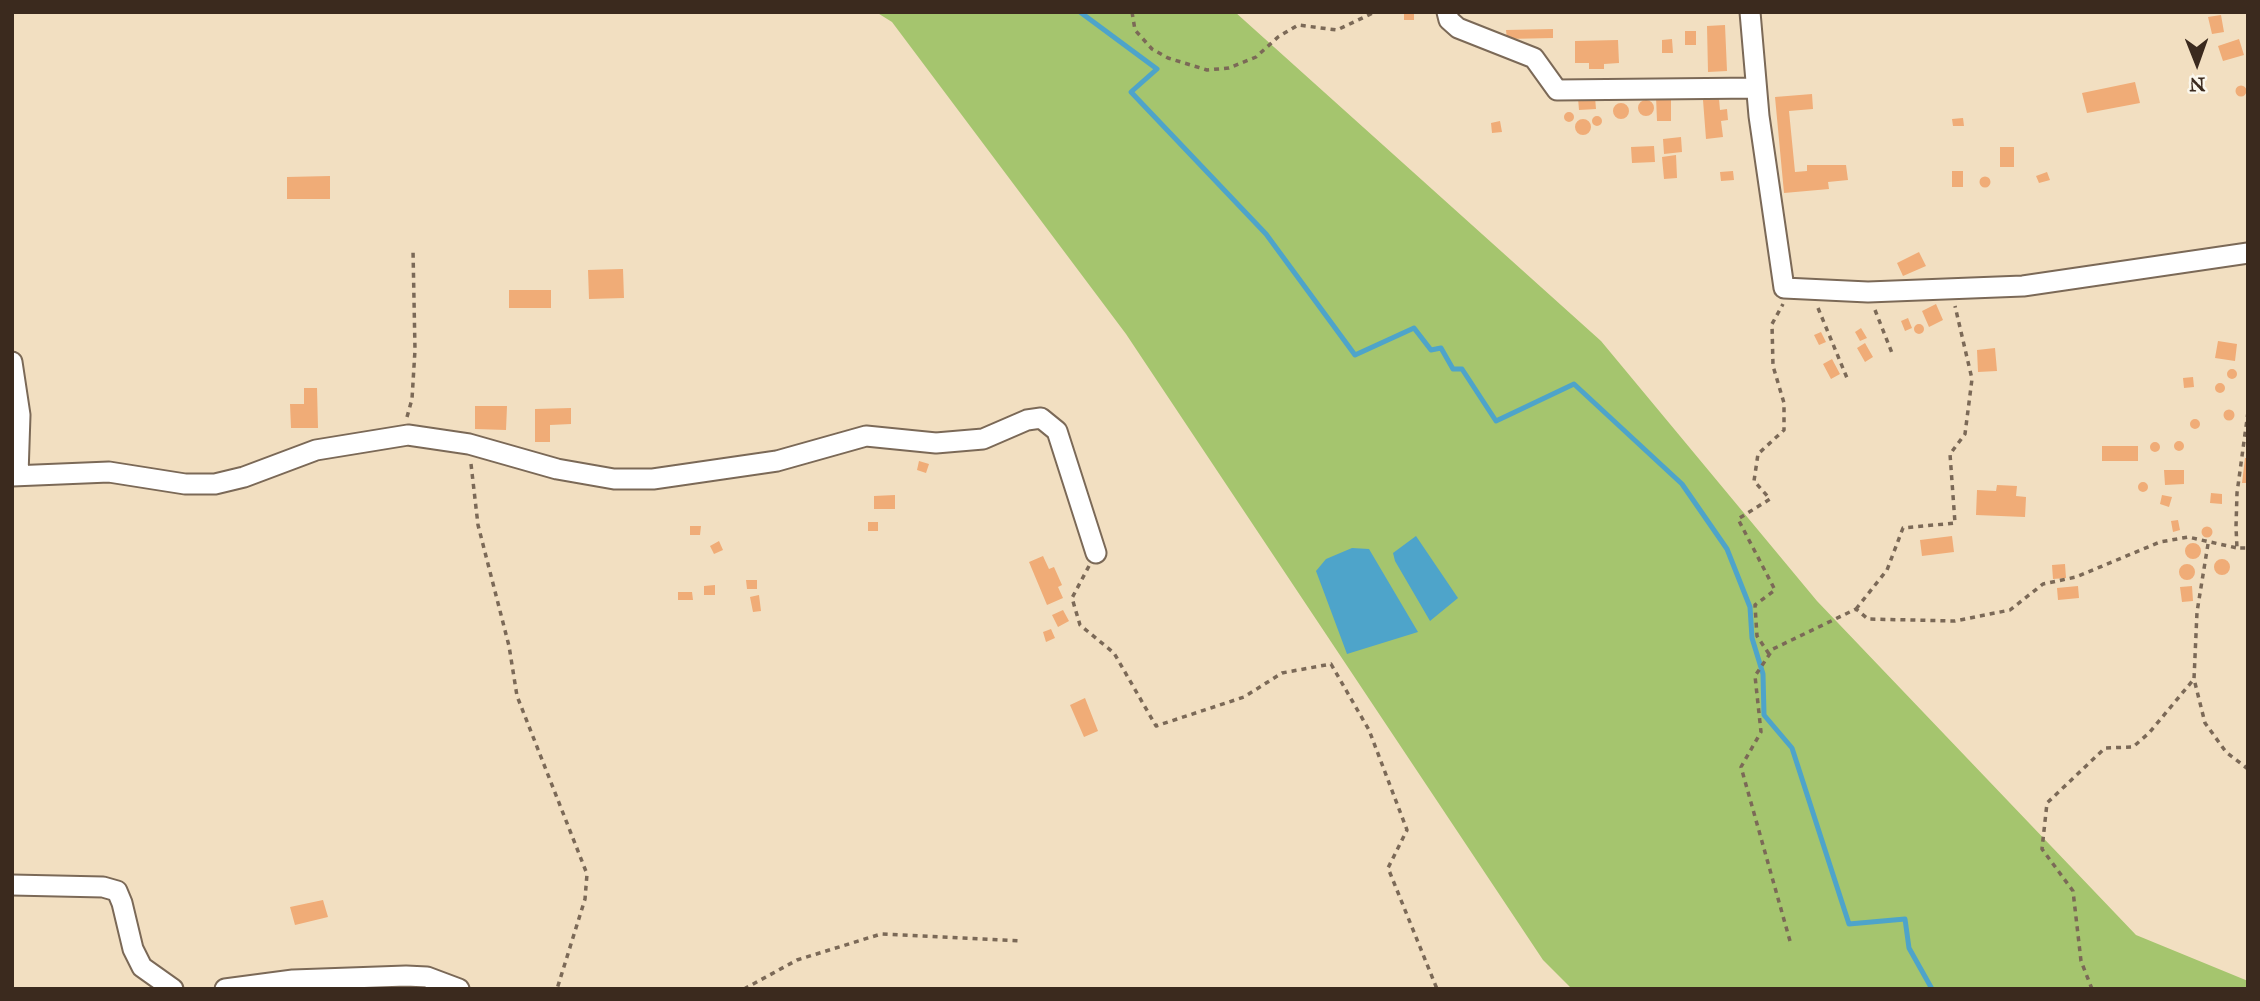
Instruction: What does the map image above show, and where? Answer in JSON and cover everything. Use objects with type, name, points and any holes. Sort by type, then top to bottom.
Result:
[{"type":"street","points":[[1447,12],[1449,20],[1458,28],[1534,58],[1557,90],[1756,88]]},
{"type":"street","points":[[1750,12],[1772,224],[1784,288],[1868,292],[2042,284],[2248,253]]},
{"type":"street","points":[[12,362],[20,415],[15,475],[109,472],[186,484],[215,484],[244,477],[316,450],[392,437],[420,436],[469,444],[557,469],[614,479],[653,479],[778,461],[866,436],[936,443],[983,439],[1027,420],[1041,418],[1057,431],[1096,553]]},
{"type":"street","points":[[12,885],[103,887],[117,891],[132,950],[142,967],[173,989]]},
{"type":"street","points":[[225,989],[293,980],[406,976],[427,977],[459,989]]},
{"type":"path","points":[[1132,12],[1135,30],[1153,49],[1168,58],[1207,70],[1229,68],[1255,57],[1278,37],[1298,25],[1337,30],[1375,12]]},
{"type":"path","points":[[392,437],[405,427],[412,399],[413,250]]},
{"type":"path","points":[[1769,654],[1757,636],[1755,605],[1775,590],[1738,519],[1770,499],[1754,481],[1758,454],[1784,430],[1784,403],[1773,366],[1772,324],[1785,300],[1784,288]]},
{"type":"path","points":[[1811,290],[1847,378]]},
{"type":"path","points":[[1790,941],[1741,767],[1761,732],[1755,676],[1773,649],[1856,609],[1887,570],[1903,528],[1955,523],[1950,454],[1965,433],[1972,379],[1951,290]]},
{"type":"path","points":[[1868,292],[1892,353]]},
{"type":"path","points":[[2237,548],[2237,494],[2248,412]]},
{"type":"path","points":[[469,444],[478,525],[509,646],[517,696],[587,874],[585,899],[558,989]]},
{"type":"path","points":[[1856,609],[1868,619],[1955,621],[2010,610],[2043,584],[2076,577],[2160,542],[2188,537],[2208,544],[2248,548]]},
{"type":"path","points":[[2208,544],[2197,612],[2194,679],[2205,723],[2226,752],[2248,769]]},
{"type":"path","points":[[1096,553],[1072,598],[1080,625],[1114,653],[1156,726],[1244,697],[1282,673],[1331,664],[1369,730],[1408,830],[1388,868],[1437,989]]},
{"type":"path","points":[[2092,989],[2081,961],[2073,891],[2042,849],[2047,803],[2105,748],[2133,747],[2149,733],[2194,679]]},
{"type":"path","points":[[744,989],[797,960],[881,934],[1021,941]]},
{"type":"green space","points":[[876,12],[1235,12],[1601,341],[1817,601],[2136,935],[2248,981],[2248,989],[1572,989],[1543,960],[1126,334],[892,22]]},
{"type":"water","points":[[1416,536],[1458,598],[1430,621],[1393,553]]},
{"type":"water","points":[[1352,548],[1369,549],[1418,632],[1347,654],[1316,571],[1326,559]]},
{"type":"building","points":[[1404,12],[1414,12],[1414,20],[1404,20]]},
{"type":"building","points":[[2221,15],[2224,32],[2212,34],[2208,17]]},
{"type":"building","points":[[1725,25],[1727,71],[1708,72],[1707,26]]},
{"type":"building","points":[[1553,29],[1553,38],[1507,39],[1506,30]]},
{"type":"building","points":[[1685,31],[1696,31],[1696,45],[1685,45]]},
{"type":"building","points":[[1672,39],[1673,53],[1662,53],[1662,40]]},
{"type":"building","points":[[2239,39],[2244,55],[2223,61],[2218,46]]},
{"type":"building","points":[[1618,40],[1619,63],[1604,64],[1604,69],[1589,69],[1589,63],[1575,63],[1575,41]]},
{"type":"building","points":[[2135,82],[2140,103],[2087,113],[2082,93]]},
{"type":"building","points":[[2241,86],[2245,87],[2245,95],[2241,96],[2237,95],[2236,91],[2237,87]]},
{"type":"building","points":[[1812,94],[1813,109],[1789,111],[1795,172],[1807,171],[1807,165],[1846,165],[1848,180],[1828,182],[1829,189],[1784,193],[1775,97]]},
{"type":"building","points":[[1656,96],[1671,96],[1671,121],[1657,121]]},
{"type":"building","points":[[1595,97],[1596,109],[1579,110],[1578,98]]},
{"type":"building","points":[[1719,99],[1720,110],[1727,109],[1728,120],[1721,121],[1723,137],[1706,139],[1703,100]]},
{"type":"building","points":[[1646,100],[1654,108],[1646,116],[1638,108]]},
{"type":"building","points":[[1621,103],[1629,111],[1621,119],[1613,111]]},
{"type":"building","points":[[1569,112],[1573,113],[1573,121],[1569,122],[1565,121],[1564,117],[1565,113]]},
{"type":"building","points":[[1597,116],[1601,117],[1601,125],[1597,126],[1593,125],[1592,121],[1593,117]]},
{"type":"building","points":[[1963,118],[1964,126],[1953,126],[1952,119]]},
{"type":"building","points":[[1583,119],[1591,127],[1583,135],[1575,127]]},
{"type":"building","points":[[1500,121],[1502,132],[1492,133],[1491,123]]},
{"type":"building","points":[[1681,137],[1682,152],[1664,154],[1663,139]]},
{"type":"building","points":[[1654,146],[1655,162],[1632,163],[1631,147]]},
{"type":"building","points":[[2000,147],[2014,147],[2014,167],[2000,167]]},
{"type":"building","points":[[1676,155],[1677,178],[1664,179],[1662,157]]},
{"type":"building","points":[[1733,171],[1734,180],[1721,181],[1720,172]]},
{"type":"building","points":[[1952,171],[1963,171],[1963,187],[1952,187]]},
{"type":"building","points":[[2047,172],[2050,180],[2039,183],[2036,176]]},
{"type":"building","points":[[330,176],[330,199],[287,199],[287,177]]},
{"type":"building","points":[[1985,176],[1991,182],[1985,188],[1979,182]]},
{"type":"building","points":[[1919,252],[1926,266],[1903,276],[1897,263]]},
{"type":"building","points":[[623,269],[624,298],[589,299],[588,270]]},
{"type":"building","points":[[509,290],[551,290],[551,308],[509,308]]},
{"type":"building","points":[[1936,304],[1943,320],[1929,327],[1922,311]]},
{"type":"building","points":[[1908,318],[1912,328],[1905,331],[1901,321]]},
{"type":"building","points":[[1919,324],[1923,325],[1923,333],[1919,334],[1915,333],[1914,329],[1915,325]]},
{"type":"building","points":[[1861,328],[1867,338],[1860,341],[1855,332]]},
{"type":"building","points":[[1821,332],[1826,342],[1819,345],[1814,335]]},
{"type":"building","points":[[2218,341],[2237,344],[2235,361],[2215,358]]},
{"type":"building","points":[[1865,343],[1873,357],[1865,362],[1857,348]]},
{"type":"building","points":[[1995,348],[1997,371],[1978,372],[1977,350]]},
{"type":"building","points":[[1832,359],[1840,374],[1831,379],[1823,364]]},
{"type":"building","points":[[2232,369],[2236,370],[2236,378],[2232,379],[2228,378],[2227,374],[2228,370]]},
{"type":"building","points":[[2193,377],[2194,387],[2184,388],[2183,378]]},
{"type":"building","points":[[2220,383],[2224,384],[2224,392],[2220,393],[2216,392],[2215,388],[2216,384]]},
{"type":"building","points":[[304,388],[317,388],[318,428],[291,428],[290,404],[304,404]]},
{"type":"building","points":[[475,406],[507,406],[506,430],[475,429]]},
{"type":"building","points":[[571,408],[571,424],[550,425],[550,442],[535,442],[535,409]]},
{"type":"building","points":[[2229,409],[2235,415],[2229,421],[2223,415]]},
{"type":"building","points":[[2195,419],[2199,420],[2199,428],[2195,429],[2191,428],[2190,424],[2191,420]]},
{"type":"building","points":[[2179,441],[2183,442],[2183,450],[2179,451],[2175,450],[2174,446],[2175,442]]},
{"type":"building","points":[[2155,442],[2159,443],[2159,451],[2155,452],[2151,451],[2150,447],[2151,443]]},
{"type":"building","points":[[2102,446],[2138,446],[2138,461],[2102,461]]},
{"type":"building","points":[[2245,458],[2248,458],[2248,483],[2242,483]]},
{"type":"building","points":[[919,461],[929,464],[926,473],[917,470]]},
{"type":"building","points":[[2164,470],[2184,470],[2184,484],[2165,485]]},
{"type":"building","points":[[2143,482],[2147,483],[2147,491],[2143,492],[2139,491],[2138,487],[2139,483]]},
{"type":"building","points":[[1997,485],[2017,486],[2016,496],[2026,497],[2025,517],[1976,515],[1977,490],[1996,491]]},
{"type":"building","points":[[2211,493],[2222,494],[2222,504],[2210,503]]},
{"type":"building","points":[[895,495],[895,509],[874,509],[874,496]]},
{"type":"building","points":[[2162,495],[2172,497],[2169,507],[2160,504]]},
{"type":"building","points":[[2178,520],[2180,530],[2173,532],[2171,521]]},
{"type":"building","points":[[868,522],[878,522],[878,531],[868,531]]},
{"type":"building","points":[[690,526],[701,526],[700,535],[690,535]]},
{"type":"building","points":[[2207,526],[2213,532],[2207,538],[2201,532]]},
{"type":"building","points":[[1952,536],[1954,552],[1922,556],[1920,540]]},
{"type":"building","points":[[719,541],[723,550],[714,554],[710,546]]},
{"type":"building","points":[[2193,543],[2201,551],[2193,559],[2185,551]]},
{"type":"building","points":[[1043,556],[1049,569],[1054,567],[1062,585],[1058,587],[1063,598],[1047,605],[1029,562]]},
{"type":"building","points":[[2222,559],[2230,567],[2222,575],[2214,567]]},
{"type":"building","points":[[2065,564],[2066,578],[2053,579],[2052,565]]},
{"type":"building","points":[[2187,564],[2195,572],[2187,580],[2179,572]]},
{"type":"building","points":[[746,580],[757,580],[757,589],[747,589]]},
{"type":"building","points":[[715,585],[715,595],[704,595],[704,586]]},
{"type":"building","points":[[2078,586],[2079,598],[2058,600],[2057,588]]},
{"type":"building","points":[[2192,586],[2193,601],[2182,602],[2180,587]]},
{"type":"building","points":[[678,592],[692,592],[693,600],[678,600]]},
{"type":"building","points":[[759,595],[761,611],[753,612],[750,597]]},
{"type":"building","points":[[1063,610],[1069,621],[1058,627],[1052,615]]},
{"type":"building","points":[[1051,629],[1055,638],[1046,642],[1043,632]]},
{"type":"building","points":[[1085,698],[1098,731],[1084,737],[1070,705]]},
{"type":"building","points":[[323,900],[328,917],[295,925],[290,907]]},
{"type":"waterway","points":[[1080,12],[1157,69],[1131,92],[1266,234],[1355,355],[1414,328],[1431,350],[1441,348],[1453,369],[1462,369],[1496,421],[1574,384],[1682,484],[1727,549],[1750,607],[1752,638],[1763,674],[1764,715],[1792,748],[1849,924],[1905,919],[1909,948],[1932,989]]}]
